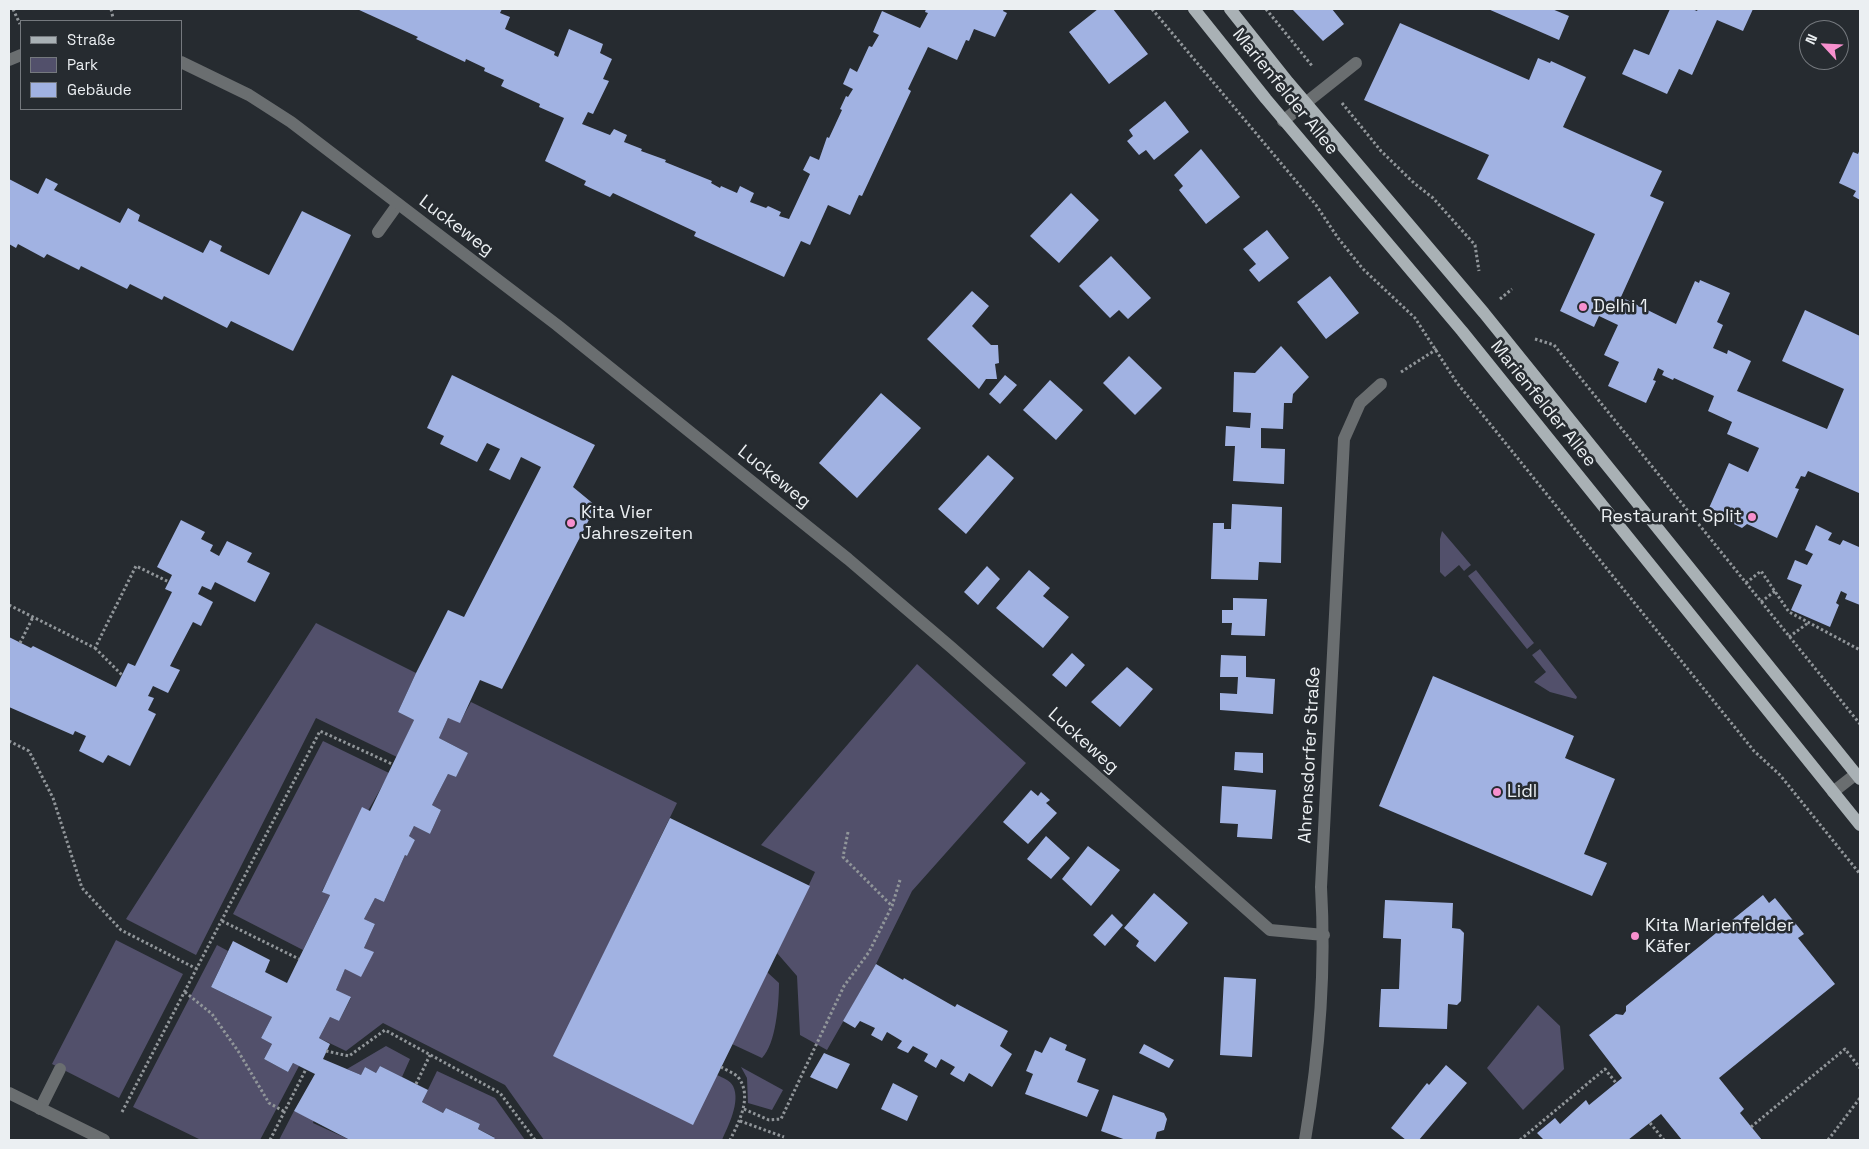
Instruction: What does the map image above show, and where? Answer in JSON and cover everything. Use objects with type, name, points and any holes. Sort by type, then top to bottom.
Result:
[{"type":"main road","name":"Marienfelder Allee","points":[[1194,9],[1283,120],[1462,331],[1860,825]]},
{"type":"main road","name":"Marienfelder Allee","points":[[1230,9],[1306,103],[1484,312],[1858,777]]},
{"type":"street","name":"Luckeweg","points":[[182,62],[250,95],[291,122],[564,330],[848,559],[952,648],[1270,930],[1324,935]]},
{"type":"street","points":[[1283,120],[1356,63]]},
{"type":"street","points":[[378,232],[398,204]]},
{"type":"street","name":"Ahrensdorfer Straße","points":[[1304,1140],[1311,1102],[1324,935],[1321,887],[1344,439],[1360,403],[1381,384]]},
{"type":"street","points":[[1833,792],[1858,777]]},
{"type":"street","points":[[40,1109],[60,1069]]},
{"type":"street","points":[[9,1093],[104,1140]]},
{"type":"path","points":[[13,9],[20,24]]},
{"type":"path","points":[[111,9],[113,18]]},
{"type":"path","points":[[1152,9],[1316,206],[1338,238],[1363,268],[1415,318],[1437,349],[1457,383],[1540,487],[1754,751],[1780,775],[1860,874]]},
{"type":"path","points":[[1266,9],[1381,151],[1414,183],[1433,198],[1475,245]]},
{"type":"path","points":[[1500,299],[1512,289]]},
{"type":"path","points":[[1554,345],[1860,724]]},
{"type":"path","points":[[1381,384],[1437,349]]},
{"type":"path","points":[[95,648],[136,566],[169,582]]},
{"type":"path","points":[[1746,583],[1761,571],[1789,612],[1860,650]]},
{"type":"path","points":[[1761,602],[1775,591]]},
{"type":"path","points":[[9,605],[95,648],[122,675]]},
{"type":"path","points":[[20,643],[33,617]]},
{"type":"path","points":[[1789,637],[1808,623]]},
{"type":"path","points":[[122,1112],[320,731],[392,764]]},
{"type":"path","points":[[9,740],[29,751],[53,798],[82,888],[121,930],[197,969]]},
{"type":"path","points":[[848,832],[843,857],[892,906]]},
{"type":"path","points":[[744,1109],[769,1120],[781,1119],[818,1046],[844,986],[869,952],[892,906],[900,880]]},
{"type":"path","points":[[222,921],[299,959]]},
{"type":"path","points":[[185,992],[212,1014],[238,1051],[269,1103],[285,1112]]},
{"type":"path","points":[[326,1051],[349,1056],[385,1030],[500,1093],[535,1140]]},
{"type":"path","points":[[1751,1127],[1845,1049],[1860,1068]]},
{"type":"path","points":[[416,1084],[430,1055]]},
{"type":"path","points":[[721,1067],[737,1076],[744,1090],[744,1109],[730,1140]]},
{"type":"path","points":[[270,1140],[306,1069]]},
{"type":"path","points":[[1520,1140],[1605,1069],[1616,1082]]},
{"type":"path","points":[[1828,1140],[1860,1098]]},
{"type":"path","points":[[740,1121],[784,1136]]},
{"type":"path","points":[[1650,1123],[1664,1140]]},
{"type":"green space","points":[[1442,531],[1471,565],[1464,571],[1459,565],[1445,577],[1440,572],[1440,539]]},
{"type":"green space","points":[[1476,570],[1534,643],[1527,649],[1468,576]]},
{"type":"green space","points":[[316,623],[416,673],[398,712],[414,720],[397,757],[316,718],[196,955],[126,919]]},
{"type":"green space","points":[[1540,649],[1577,697],[1576,699],[1550,692],[1534,682],[1546,672],[1532,655]]},
{"type":"green space","points":[[917,664],[1026,763],[912,891],[876,964],[827,1050],[800,1035],[797,976],[777,953],[815,872],[761,845]]},
{"type":"green space","points":[[471,702],[677,803],[554,1056],[717,1075],[724,1078],[733,1086],[736,1099],[733,1114],[722,1140],[544,1140],[505,1085],[383,1023],[346,1051],[319,1038],[330,1017],[339,1021],[351,998],[336,990],[345,969],[373,952],[364,948],[375,924],[364,919],[375,898],[384,902],[405,855],[407,856],[415,840],[409,836],[414,826],[430,834],[441,810],[432,805],[448,774],[456,777],[468,753],[439,738],[448,718],[460,722]]},
{"type":"green space","points":[[323,741],[389,773],[322,891],[330,895],[303,950],[233,914]]},
{"type":"green space","points":[[116,940],[183,974],[119,1098],[52,1064]]},
{"type":"green space","points":[[217,945],[228,951],[211,987],[272,1017],[261,1038],[272,1044],[264,1059],[288,1072],[293,1063],[299,1066],[260,1140],[201,1140],[133,1107]]},
{"type":"green space","points":[[767,972],[779,983],[778,1001],[774,1033],[767,1052],[762,1058],[732,1044]]},
{"type":"green space","points":[[1538,1005],[1560,1026],[1564,1069],[1523,1110],[1487,1068]]},
{"type":"green space","points":[[386,1046],[410,1059],[402,1077],[380,1066],[376,1073],[365,1067],[361,1075],[347,1069]]},
{"type":"green space","points":[[741,1067],[783,1090],[772,1110],[748,1103],[747,1078]]},
{"type":"green space","points":[[437,1071],[495,1098],[525,1140],[494,1140],[494,1137],[478,1129],[480,1124],[446,1108],[443,1113],[422,1102]]},
{"type":"green space","points":[[294,1111],[314,1120],[313,1123],[350,1140],[279,1140]]},
{"type":"building","points":[[357,9],[502,9],[500,13],[510,17],[505,29],[555,52],[554,55],[558,57],[569,29],[603,44],[600,53],[612,59],[603,79],[609,81],[593,114],[588,112],[582,124],[610,135],[614,129],[627,135],[624,142],[642,149],[641,151],[666,160],[665,162],[712,181],[711,183],[720,188],[721,186],[737,193],[740,186],[754,193],[750,202],[766,208],[768,206],[781,212],[779,216],[789,219],[810,174],[803,170],[810,156],[819,160],[827,137],[829,138],[842,110],[840,109],[846,96],[848,97],[853,89],[843,84],[850,68],[857,72],[869,46],[872,47],[879,35],[873,32],[882,11],[920,28],[928,13],[925,12],[926,9],[1004,9],[1003,11],[1007,13],[995,37],[974,29],[969,41],[966,40],[957,60],[928,47],[908,89],[911,91],[862,196],[859,195],[850,215],[828,205],[810,245],[801,241],[784,277],[694,236],[696,232],[613,193],[610,197],[584,185],[586,181],[545,161],[564,118],[539,107],[540,104],[501,86],[504,80],[484,71],[485,68],[466,59],[465,62],[416,39],[418,37]]},
{"type":"building","points":[[1098,9],[1113,9],[1148,54],[1109,84],[1069,32]]},
{"type":"building","points":[[1292,9],[1332,9],[1344,24],[1323,41]]},
{"type":"building","points":[[1488,9],[1552,9],[1569,16],[1559,40]]},
{"type":"building","points":[[1670,9],[1692,9],[1697,11],[1698,9],[1753,9],[1743,31],[1717,20],[1692,75],[1679,69],[1667,94],[1622,74],[1634,49],[1649,55]]},
{"type":"building","points":[[1400,23],[1529,80],[1538,58],[1550,63],[1551,61],[1586,77],[1563,127],[1662,171],[1650,196],[1664,202],[1621,297],[1676,324],[1695,281],[1699,283],[1700,280],[1730,293],[1717,322],[1723,325],[1713,348],[1727,354],[1728,350],[1751,361],[1737,391],[1827,429],[1844,389],[1782,361],[1805,310],[1860,336],[1859,493],[1808,471],[1805,477],[1801,476],[1795,488],[1799,489],[1777,538],[1747,524],[1742,528],[1728,521],[1730,517],[1709,508],[1729,463],[1748,472],[1759,448],[1727,434],[1732,422],[1708,411],[1714,396],[1674,378],[1673,380],[1662,375],[1664,371],[1658,368],[1653,380],[1656,381],[1646,403],[1608,386],[1619,362],[1604,355],[1618,325],[1599,316],[1594,327],[1560,311],[1595,234],[1477,179],[1489,155],[1364,100]]},
{"type":"building","points":[[1165,101],[1189,132],[1154,160],[1146,150],[1139,155],[1127,141],[1133,136],[1129,130]]},
{"type":"building","points":[[1201,149],[1240,197],[1206,224],[1179,190],[1183,186],[1174,175]]},
{"type":"building","points":[[1860,149],[1860,200],[1853,196],[1856,191],[1839,183],[1853,152],[1858,154]]},
{"type":"building","points":[[46,178],[58,184],[54,190],[120,223],[128,208],[140,215],[138,221],[203,253],[210,240],[222,246],[220,251],[269,275],[302,211],[351,235],[293,351],[231,321],[227,328],[164,296],[162,300],[130,284],[127,289],[81,266],[79,270],[47,254],[44,258],[18,244],[16,248],[9,244],[9,179],[38,194]]},
{"type":"building","points":[[1071,193],[1099,220],[1059,263],[1030,236]]},
{"type":"building","points":[[1267,230],[1289,258],[1259,282],[1249,270],[1256,264],[1243,249]]},
{"type":"building","points":[[1111,256],[1151,298],[1128,319],[1119,310],[1110,318],[1079,286]]},
{"type":"building","points":[[1330,276],[1359,313],[1326,339],[1297,302]]},
{"type":"building","points":[[972,291],[989,306],[972,326],[991,345],[998,345],[999,363],[995,364],[997,379],[986,379],[979,389],[927,339]]},
{"type":"building","points":[[1281,346],[1309,377],[1293,394],[1292,403],[1284,403],[1283,429],[1261,428],[1261,448],[1285,449],[1284,484],[1233,481],[1235,446],[1225,446],[1226,426],[1250,428],[1251,413],[1233,412],[1234,372],[1255,373]]},
{"type":"building","points":[[1129,356],[1162,388],[1135,415],[1103,383]]},
{"type":"building","points":[[452,375],[595,445],[573,487],[596,506],[502,689],[480,680],[460,723],[448,718],[439,738],[468,753],[456,777],[448,774],[432,805],[441,810],[430,834],[414,826],[409,836],[415,840],[407,856],[405,855],[384,902],[375,898],[364,919],[375,924],[364,948],[374,952],[361,977],[345,969],[336,990],[351,997],[339,1021],[330,1017],[319,1038],[330,1044],[323,1059],[361,1075],[365,1067],[376,1073],[380,1066],[428,1090],[422,1102],[443,1113],[446,1108],[480,1124],[478,1129],[495,1138],[493,1140],[350,1140],[294,1111],[315,1074],[293,1063],[288,1072],[264,1059],[272,1044],[261,1038],[272,1017],[211,987],[233,941],[270,960],[265,972],[287,983],[330,895],[322,892],[362,807],[370,811],[414,720],[398,712],[416,673],[448,610],[464,617],[541,467],[521,457],[510,480],[489,470],[500,449],[487,443],[477,462],[440,444],[444,436],[427,428]]},
{"type":"building","points":[[1005,375],[1017,385],[1000,404],[989,394]]},
{"type":"building","points":[[1050,380],[1083,410],[1056,440],[1023,410]]},
{"type":"building","points":[[881,393],[921,428],[857,498],[819,463]]},
{"type":"building","points":[[988,455],[1014,478],[966,534],[938,509]]},
{"type":"building","points":[[1232,504],[1282,507],[1281,563],[1259,562],[1258,580],[1211,579],[1213,523],[1224,523],[1224,529],[1231,529]]},
{"type":"building","points":[[181,520],[205,532],[201,539],[213,545],[210,551],[219,556],[227,541],[252,553],[247,562],[270,573],[255,602],[215,582],[211,590],[202,586],[198,594],[213,602],[201,626],[193,622],[170,666],[180,670],[168,693],[153,686],[148,696],[154,698],[148,710],[156,714],[130,766],[108,755],[103,763],[79,751],[86,736],[75,731],[73,735],[9,707],[9,637],[31,648],[33,646],[116,687],[128,663],[135,666],[172,592],[165,589],[172,575],[157,567]]},
{"type":"building","points":[[1816,525],[1832,533],[1828,540],[1840,545],[1843,540],[1859,547],[1860,543],[1860,605],[1845,599],[1847,594],[1841,591],[1836,603],[1839,605],[1830,627],[1791,610],[1802,585],[1787,579],[1795,560],[1807,565],[1813,554],[1805,550]]},
{"type":"building","points":[[987,566],[1000,579],[978,605],[964,592]]},
{"type":"building","points":[[1029,570],[1050,588],[1043,596],[1069,617],[1043,648],[996,608]]},
{"type":"building","points":[[1233,598],[1267,599],[1265,636],[1231,635],[1232,623],[1222,623],[1222,610],[1233,610]]},
{"type":"building","points":[[1072,653],[1085,665],[1066,687],[1052,675]]},
{"type":"building","points":[[1221,655],[1246,656],[1246,677],[1275,679],[1273,714],[1220,710],[1220,693],[1237,694],[1238,677],[1220,677]]},
{"type":"building","points":[[1127,667],[1153,689],[1120,727],[1091,702]]},
{"type":"building","name":"Lidl","points":[[1433,676],[1574,736],[1565,758],[1615,779],[1584,854],[1607,863],[1592,896],[1379,806]]},
{"type":"building","points":[[1235,752],[1263,753],[1263,773],[1234,770]]},
{"type":"building","points":[[1222,786],[1276,790],[1272,839],[1237,837],[1238,824],[1220,823]]},
{"type":"building","points":[[1031,790],[1038,796],[1041,792],[1050,800],[1046,803],[1057,813],[1028,844],[1003,822]]},
{"type":"building","points":[[670,818],[810,886],[693,1125],[553,1056]]},
{"type":"building","points":[[1046,836],[1070,858],[1051,879],[1027,859]]},
{"type":"building","points":[[1088,846],[1120,870],[1091,906],[1062,879]]},
{"type":"building","points":[[1154,893],[1188,923],[1155,962],[1136,946],[1139,941],[1124,928]]},
{"type":"building","points":[[1763,895],[1769,903],[1775,898],[1804,934],[1798,938],[1835,984],[1719,1078],[1744,1109],[1740,1113],[1762,1140],[1682,1140],[1661,1114],[1628,1140],[1541,1140],[1543,1139],[1537,1133],[1555,1118],[1560,1124],[1586,1100],[1589,1105],[1622,1078],[1589,1035],[1616,1014],[1623,1015],[1626,1011],[1626,1006]]},
{"type":"building","points":[[1385,900],[1453,903],[1452,928],[1460,929],[1464,933],[1461,1001],[1457,1005],[1448,1004],[1447,1029],[1379,1027],[1381,989],[1399,989],[1401,939],[1383,938]]},
{"type":"building","points":[[1112,914],[1123,925],[1105,946],[1093,935]]},
{"type":"building","points":[[876,964],[955,1007],[957,1004],[1008,1031],[1000,1046],[1012,1054],[992,1087],[969,1073],[964,1082],[950,1074],[955,1067],[941,1059],[936,1068],[924,1061],[928,1054],[913,1046],[908,1053],[897,1048],[902,1041],[887,1032],[882,1041],[871,1035],[875,1028],[860,1021],[855,1028],[843,1021]]},
{"type":"building","points":[[1224,977],[1256,979],[1252,1057],[1220,1055]]},
{"type":"building","points":[[1050,1037],[1067,1045],[1065,1050],[1086,1059],[1077,1082],[1099,1090],[1087,1117],[1025,1094],[1033,1074],[1026,1071],[1035,1050],[1042,1053]]},
{"type":"building","points":[[1144,1044],[1174,1060],[1169,1068],[1139,1053]]},
{"type":"building","points":[[824,1053],[850,1064],[837,1089],[810,1077]]},
{"type":"building","points":[[1446,1065],[1467,1083],[1419,1140],[1406,1140],[1391,1128],[1427,1083],[1429,1085]]},
{"type":"building","points":[[893,1083],[918,1096],[907,1121],[881,1109]]},
{"type":"building","points":[[1113,1095],[1164,1113],[1167,1119],[1164,1130],[1157,1132],[1155,1140],[1126,1140],[1101,1131]]},
{"type":"place","name":"Delhi 1","points":[[1583,307]]},
{"type":"place","name":"Restaurant Split","points":[[1752,517]]},
{"type":"place","name":"Kita Vier Jahreszeiten","points":[[571,523]]},
{"type":"place","name":"Lidl","points":[[1497,792]]},
{"type":"place","name":"Kita Marienfelder Käfer","points":[[1635,936]]}]
